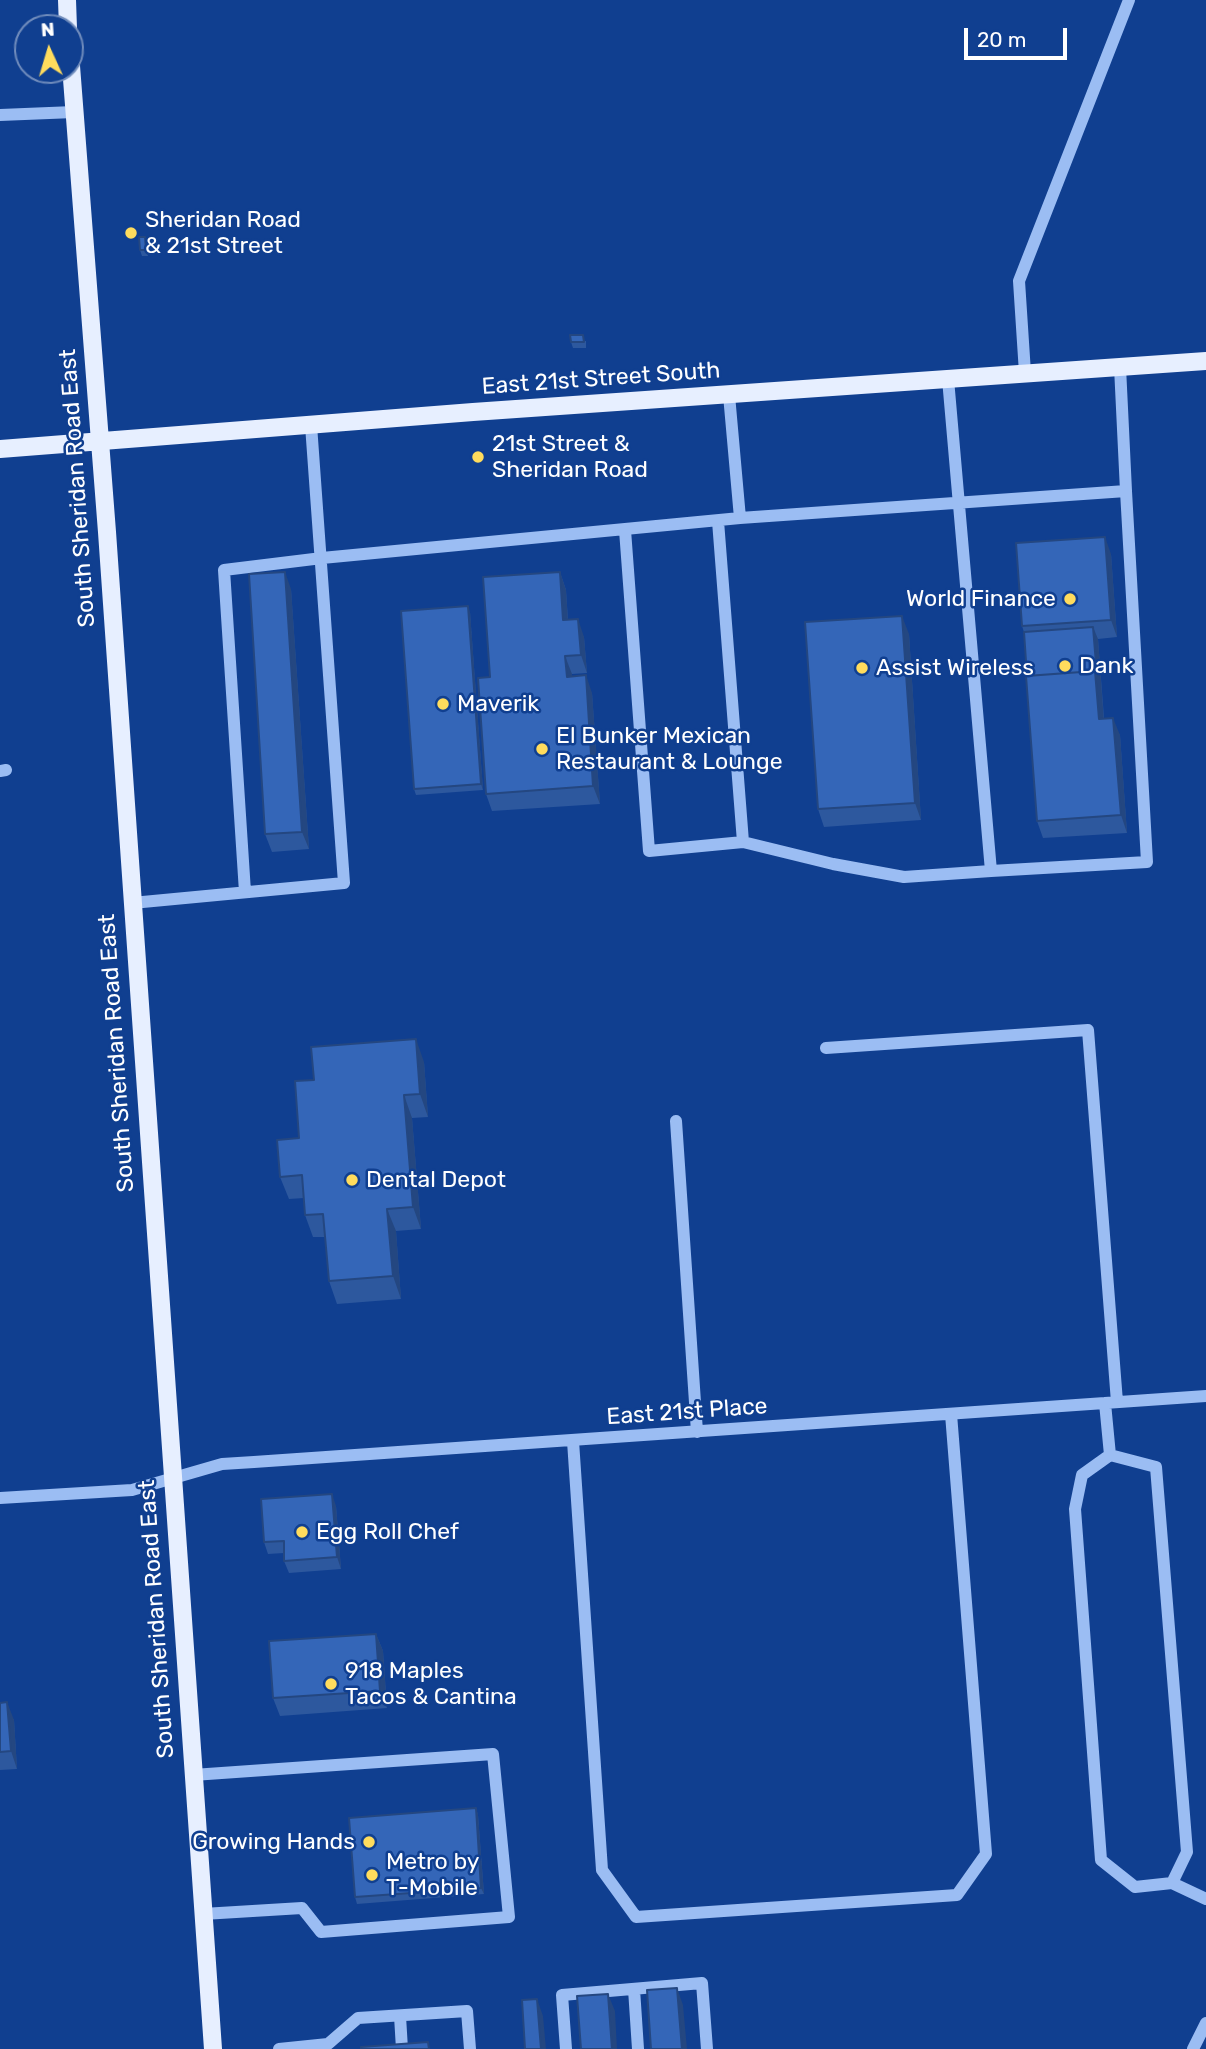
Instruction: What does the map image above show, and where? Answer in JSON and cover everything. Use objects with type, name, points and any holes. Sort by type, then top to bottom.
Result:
[{"type":"main road","name":"South Sheridan Road East","points":[[72,84],[107,532],[213,2049]]},
{"type":"main road","name":"East 21st Street South","points":[[0,449],[1206,361]]},
{"type":"street","points":[[1025,373],[1018,281],[1129,0]]},
{"type":"street","points":[[0,115],[74,113]]},
{"type":"street","points":[[625,530],[649,850],[743,842],[833,864],[904,877],[1147,862],[1121,367]]},
{"type":"street","points":[[948,379],[991,871]]},
{"type":"street","points":[[729,395],[740,519]]},
{"type":"street","points":[[132,903],[344,883],[311,425]]},
{"type":"street","points":[[245,892],[224,570],[322,558],[740,519],[1126,491]]},
{"type":"street","points":[[718,521],[743,842]]},
{"type":"street","points":[[826,1048],[1088,1030],[1111,1403],[1110,1455]]},
{"type":"street","points":[[676,1121],[697,1432]]},
{"type":"street","name":"East 21st Place","points":[[0,1498],[132,1490],[222,1464],[1206,1396]]},
{"type":"street","points":[[573,1441],[602,1870],[636,1917],[943,1896],[957,1895],[986,1854],[951,1414]]},
{"type":"street","points":[[1172,1883],[1187,1852],[1156,1466],[1110,1455],[1082,1475],[1075,1509],[1101,1860],[1135,1887],[1172,1883],[1206,1899]]},
{"type":"street","points":[[193,1775],[494,1754],[509,1917],[321,1932],[302,1908],[203,1914]]},
{"type":"street","points":[[566,2049],[562,1995],[702,1983],[707,2049]]},
{"type":"street","points":[[634,1989],[638,2049]]},
{"type":"street","points":[[279,2049],[328,2047],[358,2018],[467,2011],[470,2049]]},
{"type":"street","points":[[400,2016],[402,2049]]},
{"type":"street","points":[[1193,2049],[1206,2023]]},
{"type":"building","points":[[139,237],[145,237],[146,250],[140,250]]},
{"type":"building","points":[[570,335],[583,335],[584,342],[571,342]]},
{"type":"building","name":"World Finance","points":[[1105,537],[1111,620],[1022,626],[1016,543]]},
{"type":"building","points":[[285,572],[302,832],[265,834],[249,574]]},
{"type":"building","name":"El Bunker Mexican Restaurant & Lounge","points":[[560,572],[563,620],[578,619],[581,655],[565,656],[567,677],[586,675],[593,786],[486,794],[478,678],[490,677],[483,577]]},
{"type":"building","name":"Maverik","points":[[468,606],[481,784],[414,789],[401,611]]},
{"type":"building","points":[[902,616],[915,803],[818,809],[805,622]]},
{"type":"building","name":"Dank","points":[[1093,627],[1097,676],[1095,671],[1027,676],[1024,632]]},
{"type":"building","points":[[1095,671],[1099,719],[1113,718],[1121,815],[1037,821],[1026,676]]},
{"type":"building","name":"Dental Depot","points":[[416,1039],[420,1094],[404,1095],[413,1207],[387,1209],[393,1276],[329,1281],[323,1214],[305,1215],[302,1175],[280,1177],[277,1140],[299,1138],[295,1081],[314,1080],[311,1047]]},
{"type":"building","name":"Egg Roll Chef","points":[[332,1494],[337,1557],[284,1561],[284,1541],[264,1542],[261,1499]]},
{"type":"building","name":"918 Maples Tacos & Cantina","points":[[376,1634],[380,1691],[273,1698],[269,1641]]},
{"type":"building","points":[[7,1702],[11,1751],[0,1752],[0,1703]]},
{"type":"building","points":[[476,1808],[481,1888],[355,1897],[349,1818]]},
{"type":"building","points":[[677,1988],[682,2049],[651,2049],[647,1990]]},
{"type":"building","points":[[608,1994],[612,2049],[581,2049],[577,1996]]},
{"type":"building","points":[[537,1999],[541,2049],[525,2049],[522,2000]]},
{"type":"building","points":[[428,2042],[429,2049],[361,2049],[361,2047]]},
{"type":"place","name":"Sheridan Road & 21st Street","points":[[131,233]]},
{"type":"place","name":"21st Street & Sheridan Road","points":[[478,457]]},
{"type":"place","name":"World Finance","points":[[1070,599]]},
{"type":"place","name":"Dank","points":[[1065,666]]},
{"type":"place","name":"Assist Wireless","points":[[862,668]]},
{"type":"place","name":"Maverik","points":[[443,704]]},
{"type":"place","name":"El Bunker Mexican Restaurant & Lounge","points":[[542,749]]},
{"type":"place","name":"Dental Depot","points":[[352,1180]]},
{"type":"place","name":"Egg Roll Chef","points":[[302,1532]]},
{"type":"place","name":"918 Maples Tacos & Cantina","points":[[331,1684]]},
{"type":"place","name":"Growing Hands","points":[[369,1842]]},
{"type":"place","name":"Metro by T-Mobile","points":[[372,1875]]}]
